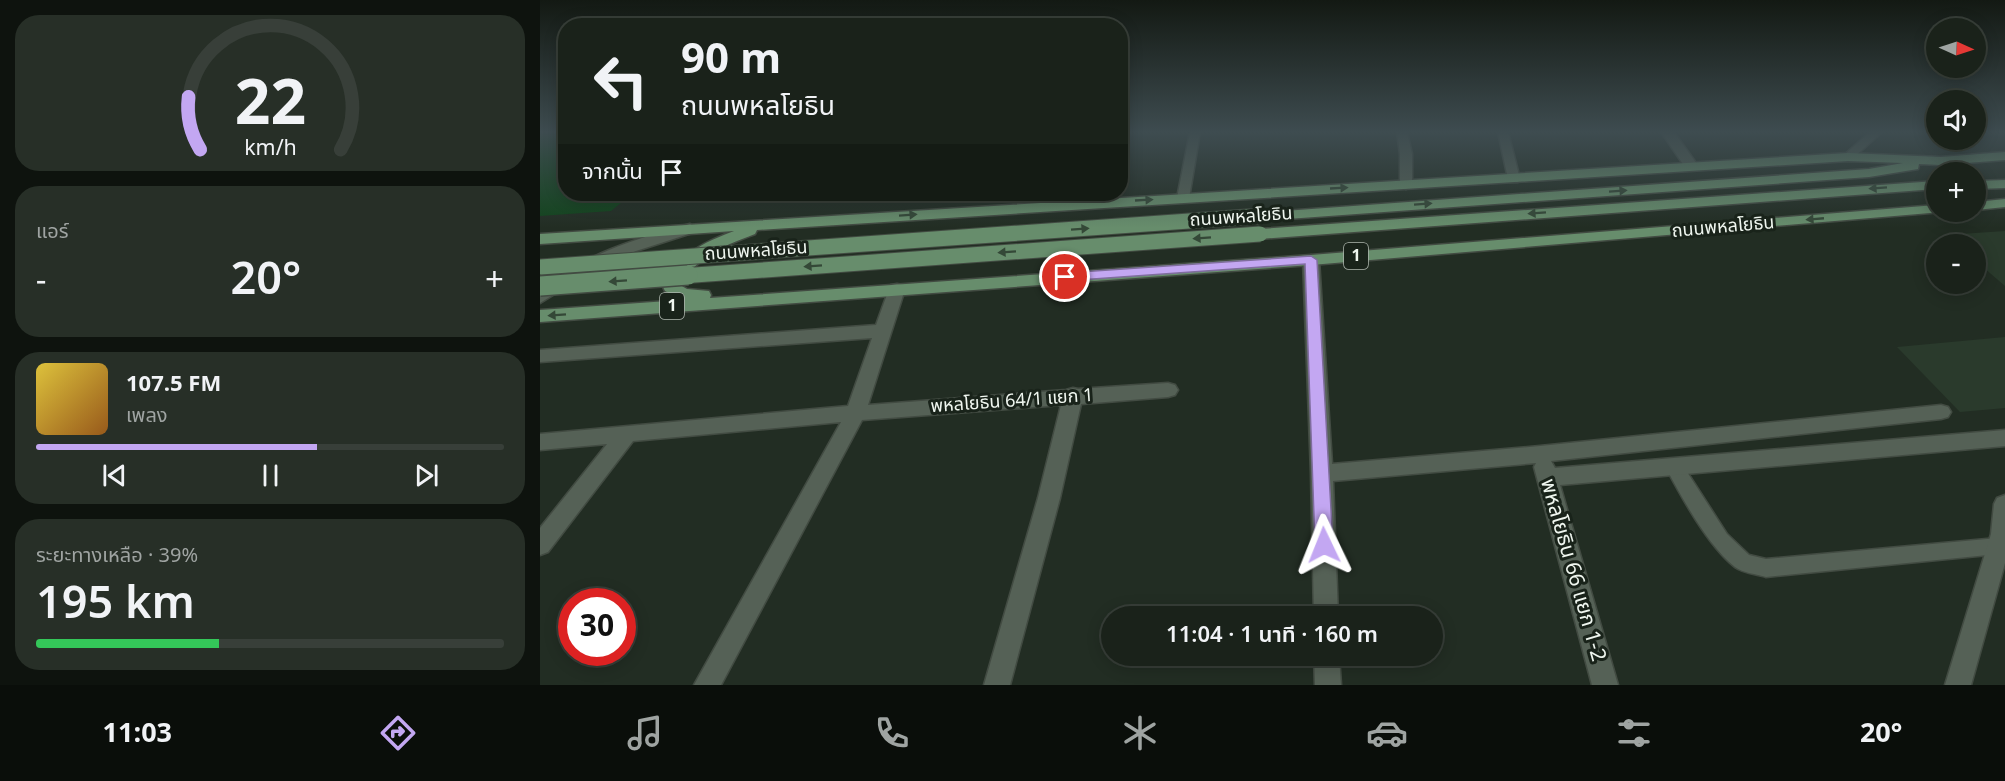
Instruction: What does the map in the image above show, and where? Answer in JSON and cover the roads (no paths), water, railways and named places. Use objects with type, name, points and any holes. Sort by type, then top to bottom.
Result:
[{"type":"main road","name":"ถนนพหลโยธิน","points":[[1128,198],[1183,198],[1739,164]]},
{"type":"main road","name":"ถนนพหลโยธิน","points":[[540,267],[1869,173],[1923,164]]},
{"type":"main road","points":[[1986,185],[2005,184]]},
{"type":"main road","name":"ถนนพหลโยธิน","points":[[540,286],[1926,187]]},
{"type":"main road","name":"ถนนพหลโยธิน","points":[[540,239],[849,219],[1060,201]]},
{"type":"main road","points":[[1986,205],[2005,203]]},
{"type":"main road","name":"ถนนพหลโยธิน","points":[[540,316],[1311,260],[1926,210]]},
{"type":"main road","points":[[804,296],[684,295],[671,287],[684,266],[709,246],[746,232],[849,219]]},
{"type":"street","points":[[540,297],[556,284],[618,250],[692,228]]},
{"type":"street","points":[[1311,260],[1322,473],[1326,606]]},
{"type":"street","points":[[707,685],[856,413],[897,290]]},
{"type":"street","points":[[540,356],[884,331]]},
{"type":"street","name":"พหลโยธิน 64/1 แยก 1","points":[[540,442],[1073,395],[1168,390]]},
{"type":"street","points":[[997,685],[1049,498],[1073,395]]},
{"type":"street","points":[[1322,473],[1540,454],[1941,412]]},
{"type":"street","points":[[540,544],[626,435]]},
{"type":"street","points":[[1547,477],[2005,438]]},
{"type":"street","name":"พหลโยธิน 66 แยก 1-2","points":[[1540,454],[1605,685]]},
{"type":"street","points":[[1958,685],[1998,546],[2005,504]]},
{"type":"street","points":[[1327,666],[1328,685]]},
{"type":"lane","points":[[1183,198],[1189,164]]},
{"type":"lane","points":[[1406,164],[1406,184]]},
{"type":"lane","points":[[1511,164],[1514,178]]},
{"type":"lane","points":[[1674,466],[1720,540],[1743,562],[1766,568],[1998,546]]}]
